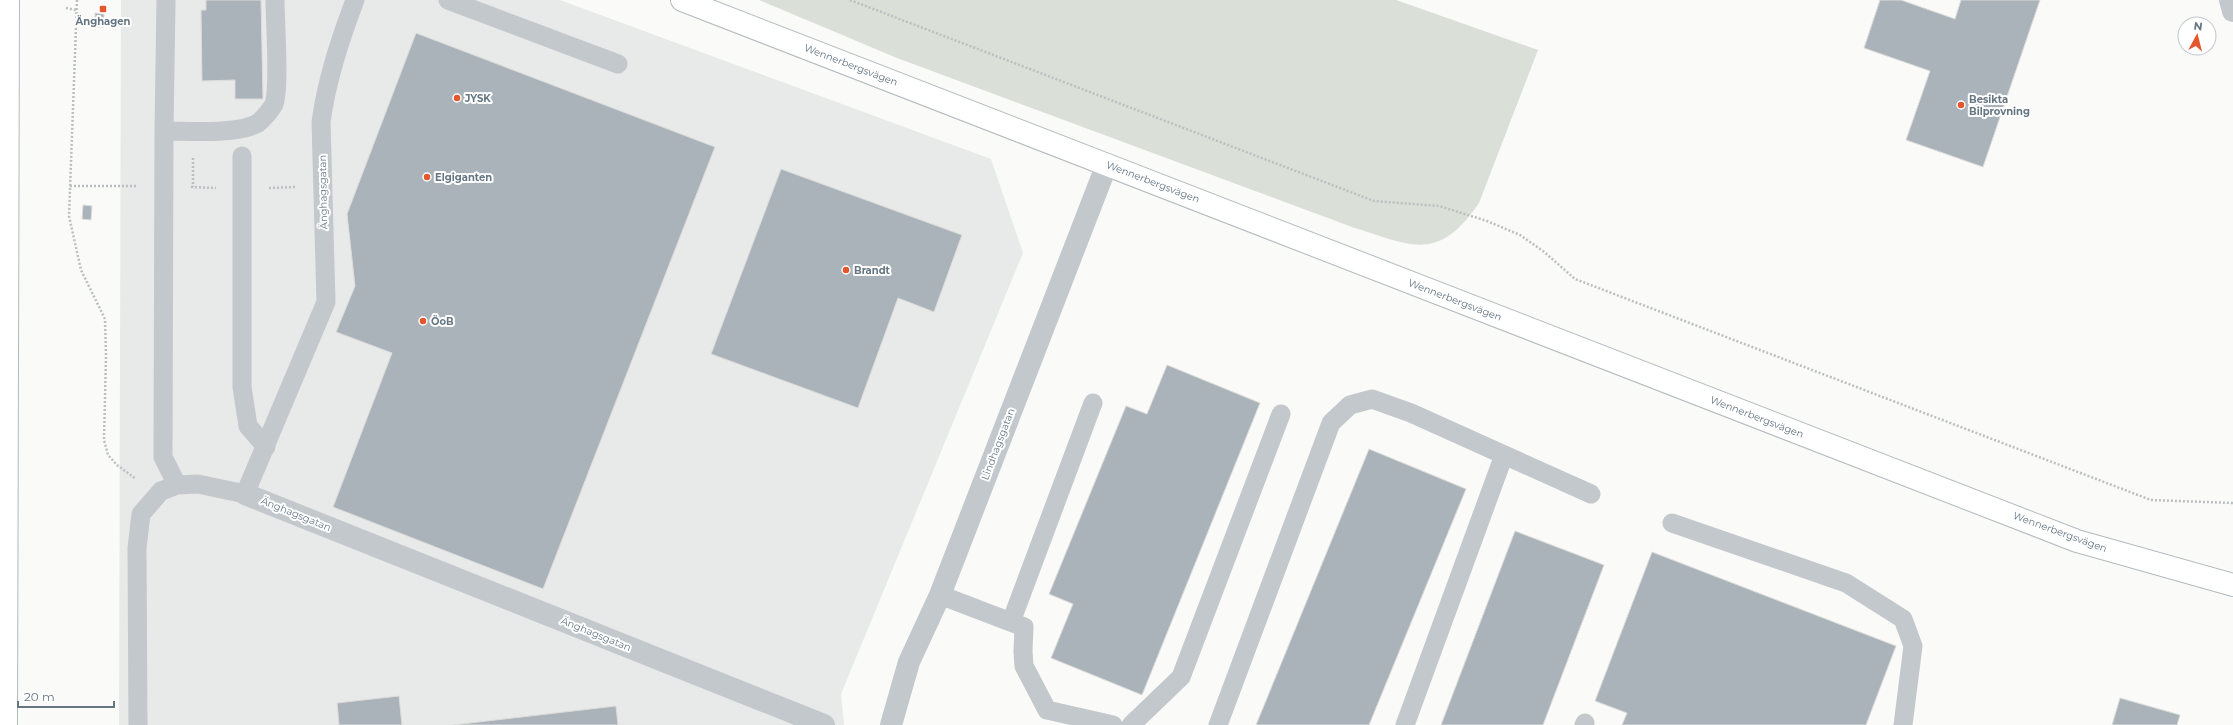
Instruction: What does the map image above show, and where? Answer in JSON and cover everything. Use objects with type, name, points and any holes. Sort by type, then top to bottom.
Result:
[{"type":"street","points":[[6,725],[8,0]]},
{"type":"street","name":"Wennerbergsvägen","points":[[682,0],[2077,541],[2233,585]]},
{"type":"street","points":[[2230,0],[2233,11]]},
{"type":"street","name":"Lindhagsgatan","points":[[892,725],[909,662],[940,595],[1107,164]]},
{"type":"street","name":"Änghagsgatan","points":[[245,494],[824,725]]},
{"type":"lane","points":[[166,0],[163,187],[163,457],[169,488]]},
{"type":"lane","points":[[164,132],[211,131],[238,128],[258,123],[268,112],[274,104],[276,88],[275,0]]},
{"type":"lane","name":"Änghagsgatan","points":[[245,494],[326,302],[321,122],[325,93],[338,46],[355,0]]},
{"type":"lane","points":[[448,0],[618,64]]},
{"type":"lane","points":[[242,156],[242,387],[248,426],[266,447]]},
{"type":"lane","points":[[1218,725],[1331,423],[1350,405],[1372,399],[1411,413],[1591,494]]},
{"type":"lane","points":[[1011,622],[1093,403]]},
{"type":"lane","points":[[1132,725],[1181,677],[1281,414]]},
{"type":"lane","points":[[1405,725],[1504,455]]},
{"type":"lane","points":[[138,725],[137,548],[141,514],[169,488],[198,484],[245,494]]},
{"type":"lane","points":[[1672,523],[1846,583],[1903,619],[1913,646],[1903,725]]},
{"type":"lane","points":[[940,595],[1024,628],[1024,666],[1047,710],[1113,725]]},
{"type":"path","points":[[77,0],[69,216],[81,270],[105,319],[106,356],[104,440],[108,455],[131,476],[169,488]]},
{"type":"path","points":[[850,0],[1374,201],[1439,206],[1487,221],[1520,234],[1543,251],[1575,280],[2151,500],[2233,503]]},
{"type":"path","points":[[66,8],[76,10]]},
{"type":"path","points":[[70,186],[242,188],[323,187]]},
{"type":"shaded area","points":[[121,0],[560,0],[991,159],[1023,253],[841,694],[844,725],[119,725]]},
{"type":"shaded area","points":[[759,0],[1396,0],[1538,50],[1479,203],[1464,222],[1450,235],[1437,242],[1423,245],[1408,244],[1391,240],[1352,227],[897,58]]},
{"type":"building","points":[[206,0],[261,0],[263,99],[235,99],[235,80],[202,81],[201,10],[206,10]]},
{"type":"building","name":"Besikta Bilprovning","points":[[1880,0],[1901,0],[1955,19],[1961,0],[2040,0],[1983,167],[1906,140],[1930,71],[1864,48]]},
{"type":"building","points":[[95,13],[104,14],[104,27],[95,27]]},
{"type":"building","points":[[416,33],[715,147],[543,589],[333,507],[392,353],[336,332],[355,286],[347,214]]},
{"type":"building","name":"Brandt","points":[[781,169],[962,235],[934,312],[898,298],[858,408],[711,354]]},
{"type":"building","points":[[83,205],[92,206],[91,220],[82,219]]},
{"type":"building","points":[[1167,365],[1260,403],[1142,695],[1051,658],[1073,604],[1049,594],[1126,406],[1147,414]]},
{"type":"building","points":[[1369,449],[1466,489],[1369,725],[1256,725]]},
{"type":"building","points":[[1515,531],[1604,565],[1543,725],[1441,725]]},
{"type":"building","points":[[1652,552],[1896,646],[1866,725],[1622,725],[1627,713],[1595,701]]},
{"type":"building","points":[[399,696],[402,725],[339,725],[337,703]]},
{"type":"building","points":[[2120,698],[2180,715],[2177,725],[2112,725]]},
{"type":"building","points":[[616,706],[618,725],[453,725]]},
{"type":"place","name":"Änghagen","points":[[103,9]]},
{"type":"place","name":"JYSK","points":[[457,98]]},
{"type":"place","name":"Besikta Bilprovning","points":[[1961,105]]},
{"type":"place","name":"Elgiganten","points":[[427,177]]},
{"type":"place","name":"Brandt","points":[[846,270]]},
{"type":"place","name":"ÖoB","points":[[423,321]]}]
